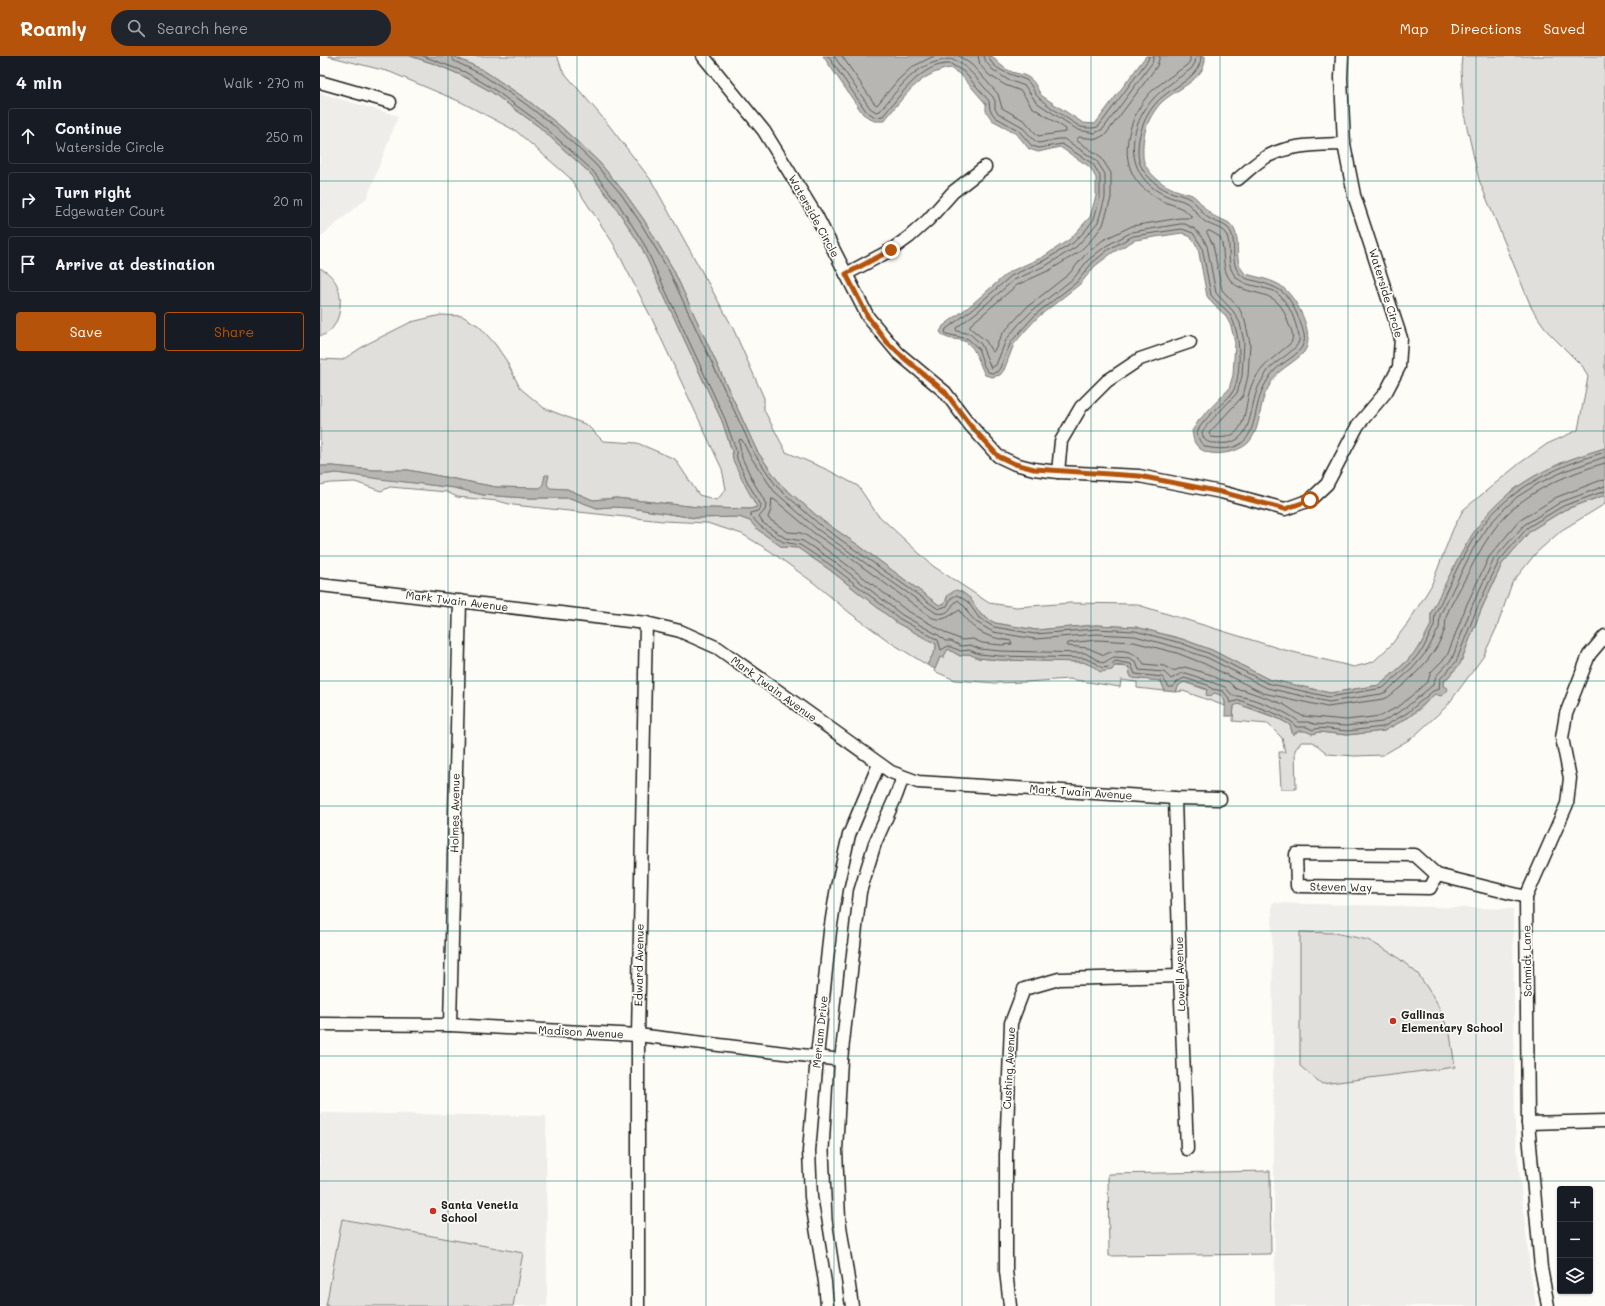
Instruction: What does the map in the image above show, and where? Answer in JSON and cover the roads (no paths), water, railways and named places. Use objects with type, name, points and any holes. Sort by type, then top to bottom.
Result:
[{"type":"street","name":"Waterside Circle","points":[[703,56],[764,131],[817,217],[868,317],[886,341],[898,353],[945,392],[970,425],[998,456],[1015,464],[1034,469],[1058,472],[1139,476],[1221,492],[1285,509],[1310,500],[1327,484],[1358,425],[1386,392],[1399,367],[1401,353],[1401,338],[1354,195],[1344,144],[1341,78],[1342,56]]},
{"type":"street","points":[[320,82],[390,102]]},
{"type":"street","points":[[1238,179],[1267,156],[1285,150],[1304,145],[1344,144]]},
{"type":"street","points":[[846,274],[891,250],[909,237],[928,220],[953,192],[985,167]]},
{"type":"street","points":[[1058,472],[1061,441],[1081,407],[1107,381],[1140,359],[1190,342]]},
{"type":"street","name":"Mark Twain Avenue","points":[[320,585],[646,623],[680,631],[718,648],[891,772],[918,782],[1175,798],[1220,799]]},
{"type":"street","name":"Holmes Avenue","points":[[450,1025],[460,601]]},
{"type":"street","name":"Edward Avenue","points":[[638,1306],[638,1035],[646,623]]},
{"type":"street","name":"Schmidt Lane","points":[[1548,1306],[1541,1268],[1528,1123],[1526,897],[1567,804],[1570,778],[1562,738],[1566,714],[1589,655],[1605,636]]},
{"type":"street","name":"Meriam Drive","points":[[827,1306],[825,1282],[810,1197],[809,1152],[817,1057],[830,931],[837,886],[849,835],[879,764]]},
{"type":"street","points":[[852,1306],[839,1211],[836,1150],[841,1060],[860,892],[875,844],[903,777]]},
{"type":"street","name":"Lowell Avenue","points":[[1175,798],[1180,976],[1188,1149]]},
{"type":"street","name":"Steven Way","points":[[1437,875],[1430,888],[1297,886],[1296,854],[1415,855],[1437,875],[1526,897]]},
{"type":"street","name":"Cushing Avenue","points":[[1010,1306],[1006,1271],[1006,1155],[1011,1023],[1024,989],[1059,979],[1180,976]]},
{"type":"street","name":"Madison Avenue","points":[[320,1024],[450,1025],[638,1035],[841,1060]]},
{"type":"street","points":[[1528,1123],[1605,1121]]},
{"type":"water","points":[[410,56],[453,56],[483,70],[526,99],[559,125],[599,162],[624,192],[644,220],[673,269],[757,451],[780,484],[823,521],[939,605],[945,603],[948,595],[956,590],[962,592],[970,598],[981,615],[995,623],[1036,630],[1096,625],[1136,627],[1182,639],[1212,650],[1268,679],[1330,693],[1380,685],[1407,661],[1420,646],[1431,625],[1431,613],[1466,545],[1478,525],[1508,494],[1543,471],[1563,462],[1605,448],[1605,495],[1564,510],[1530,531],[1502,564],[1481,610],[1460,664],[1444,681],[1443,686],[1448,690],[1441,696],[1435,694],[1409,717],[1384,731],[1347,735],[1319,732],[1312,734],[1302,731],[1293,735],[1290,725],[1278,718],[1238,704],[1234,706],[1233,716],[1225,716],[1225,701],[1222,696],[1214,693],[1211,696],[1206,695],[1207,689],[1184,682],[1179,685],[1176,692],[1165,691],[1161,681],[1132,678],[1129,667],[1115,665],[1112,670],[1100,672],[1094,667],[1083,662],[978,658],[969,654],[960,656],[948,649],[943,658],[940,657],[935,669],[927,665],[936,649],[936,644],[897,623],[830,570],[798,548],[782,547],[757,529],[750,521],[739,517],[695,518],[631,508],[597,508],[570,498],[526,498],[483,495],[455,488],[336,473],[320,475],[320,466],[374,470],[408,470],[496,487],[540,488],[543,484],[545,475],[549,475],[547,484],[550,488],[567,489],[593,500],[616,498],[707,508],[750,509],[757,507],[733,460],[732,451],[722,421],[641,246],[615,206],[590,173],[538,126],[490,91],[463,76],[435,64]]},
{"type":"water","points":[[823,56],[992,56],[1006,69],[1025,76],[1031,80],[1042,96],[1083,123],[1095,124],[1146,56],[1205,56],[1204,65],[1201,72],[1188,84],[1165,99],[1151,117],[1144,135],[1143,156],[1148,170],[1160,182],[1192,195],[1211,214],[1232,226],[1237,238],[1238,257],[1242,269],[1246,274],[1271,281],[1285,289],[1297,305],[1306,325],[1308,335],[1307,345],[1304,352],[1278,373],[1271,382],[1265,394],[1256,429],[1249,442],[1237,450],[1213,453],[1206,452],[1199,448],[1194,440],[1192,431],[1199,420],[1229,389],[1233,375],[1235,343],[1231,326],[1225,315],[1207,296],[1198,248],[1191,237],[1182,233],[1135,240],[1112,253],[1095,266],[1080,284],[1038,317],[1025,331],[1014,344],[1004,370],[1000,375],[992,377],[985,375],[970,345],[966,342],[943,335],[940,332],[943,326],[971,305],[1009,272],[1043,257],[1070,239],[1090,217],[1096,196],[1096,178],[1090,167],[1060,147],[1038,152],[1029,149],[1016,133],[992,120],[986,111],[986,104],[961,75],[950,68],[929,75],[920,81],[905,95],[884,121],[874,121],[863,114]]},
{"type":"place","name":"Gallinas Elementary School","points":[[1393,1021]]},
{"type":"place","name":"Santa Venetia School","points":[[433,1211]]}]
